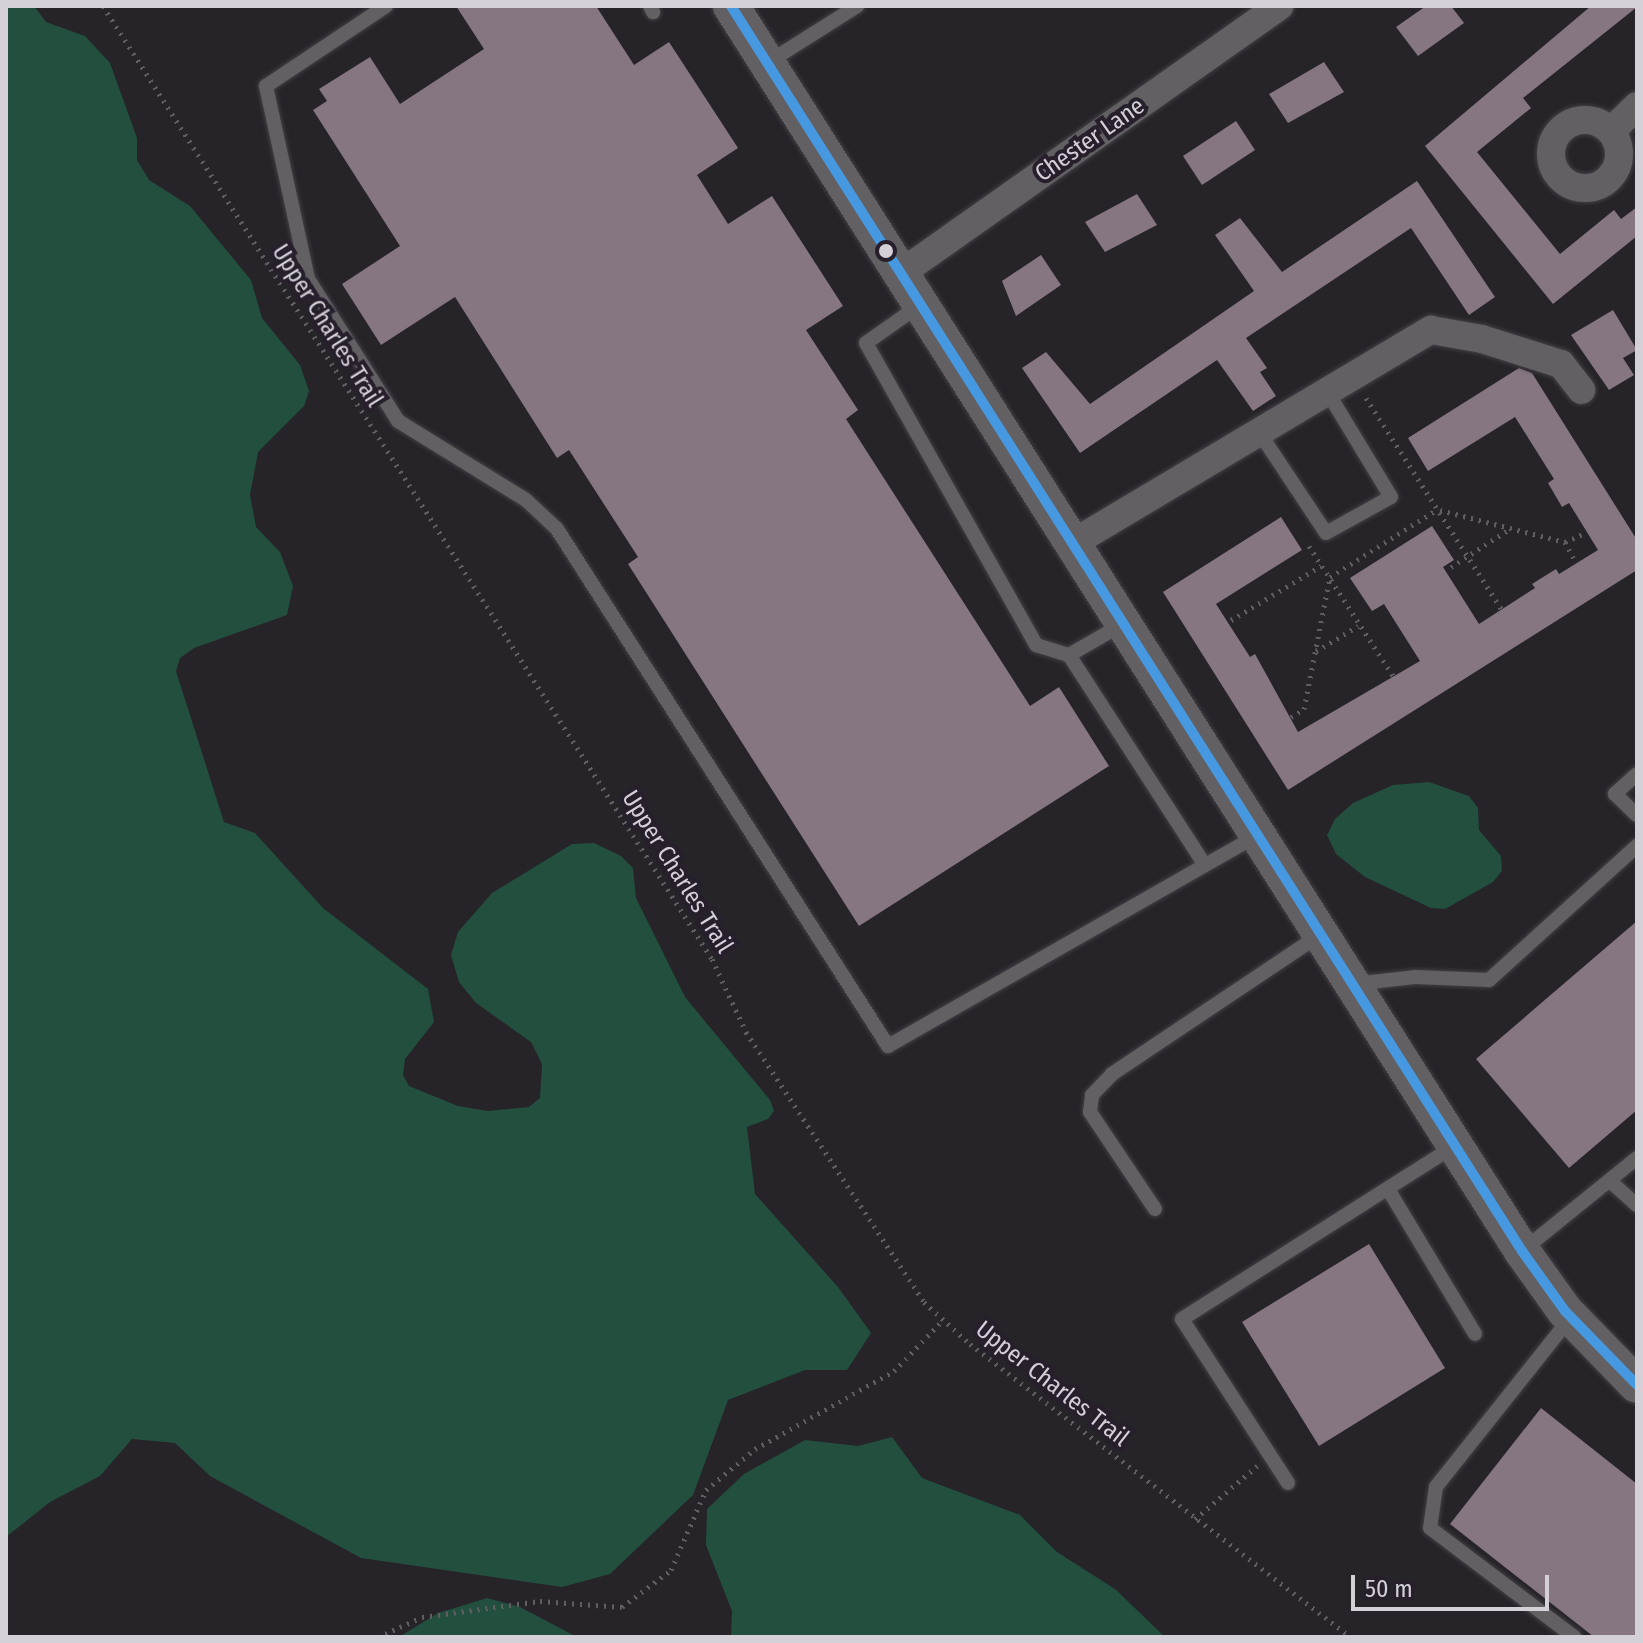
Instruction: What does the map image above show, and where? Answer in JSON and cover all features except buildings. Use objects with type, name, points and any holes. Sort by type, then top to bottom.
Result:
[{"type":"street","points":[[731,6],[1522,1251],[1571,1317],[1637,1385]]},
{"type":"street","name":"Chester Lane","points":[[901,273],[1279,6]]},
{"type":"street","points":[[1611,131],[1637,106]]},
{"type":"street","points":[[1073,543],[1431,330],[1482,339],[1561,364],[1581,390]]},
{"type":"lane","points":[[386,6],[266,86],[308,279],[398,421],[526,500],[557,529],[888,1046],[1258,835]]},
{"type":"lane","points":[[767,63],[857,6]]},
{"type":"lane","points":[[921,305],[866,343],[1036,645],[1069,655],[1205,865]]},
{"type":"lane","points":[[1259,432],[1326,533],[1391,497],[1328,393]]},
{"type":"lane","points":[[1069,655],[1124,624]]},
{"type":"lane","points":[[1637,774],[1615,794],[1637,815]]},
{"type":"lane","points":[[1353,984],[1415,977],[1489,980],[1637,846]]},
{"type":"lane","points":[[1155,1209],[1090,1112],[1092,1095],[1112,1074],[1321,934]]},
{"type":"lane","points":[[1288,1483],[1182,1319],[1456,1146]]},
{"type":"lane","points":[[1522,1251],[1637,1158]]},
{"type":"lane","points":[[1610,1181],[1637,1205]]},
{"type":"lane","points":[[1388,1189],[1475,1334]]},
{"type":"lane","points":[[1571,1317],[1436,1487],[1430,1528],[1574,1637]]},
{"type":"path","name":"Upper Charles Trail","points":[[103,6],[712,959],[746,1032],[924,1302],[1195,1519],[1350,1637]]},
{"type":"path","points":[[1363,394],[1502,610]]},
{"type":"path","points":[[1291,717],[1304,709],[1330,577],[1437,509],[1565,542],[1583,534]]},
{"type":"path","points":[[1451,567],[1511,528]]},
{"type":"path","points":[[1565,542],[1576,563]]},
{"type":"path","points":[[1231,620],[1321,566]]},
{"type":"path","points":[[1330,577],[1358,626],[1393,676]]},
{"type":"path","points":[[1316,651],[1358,626]]},
{"type":"path","points":[[378,1637],[422,1617],[540,1601],[622,1607],[671,1570],[706,1490],[755,1449],[894,1371],[943,1320]]},
{"type":"path","points":[[1195,1519],[1271,1457]]},
{"type":"green space","points":[[6,6],[34,6],[46,22],[85,36],[110,63],[137,138],[137,160],[149,180],[190,206],[251,280],[262,318],[300,365],[309,391],[304,406],[258,452],[250,495],[256,527],[280,552],[293,586],[287,615],[194,648],[180,658],[176,671],[224,822],[255,833],[323,908],[428,989],[434,1022],[405,1059],[403,1075],[409,1086],[458,1106],[488,1111],[529,1107],[540,1098],[542,1064],[531,1042],[476,1003],[459,982],[451,955],[458,932],[492,893],[572,844],[594,843],[621,856],[633,868],[636,898],[685,997],[770,1100],[774,1111],[768,1119],[747,1127],[755,1194],[838,1287],[871,1333],[847,1370],[805,1370],[728,1400],[693,1495],[610,1574],[562,1587],[361,1558],[210,1476],[175,1443],[132,1439],[100,1476],[50,1502],[6,1537]]},
{"type":"green space","points":[[1429,782],[1469,796],[1478,808],[1479,830],[1501,856],[1502,871],[1493,882],[1445,909],[1431,908],[1365,877],[1336,854],[1327,835],[1335,819],[1353,803],[1393,785]]},
{"type":"green space","points":[[892,1437],[922,1478],[1020,1515],[1057,1552],[1115,1589],[1165,1637],[731,1637],[732,1611],[706,1545],[707,1509],[744,1474],[805,1440],[858,1446]]},
{"type":"green space","points":[[487,1598],[520,1607],[577,1637],[399,1637],[438,1613]]},
{"type":"transit line","points":[[731,6],[1522,1251],[1565,1311],[1637,1385]]}]
